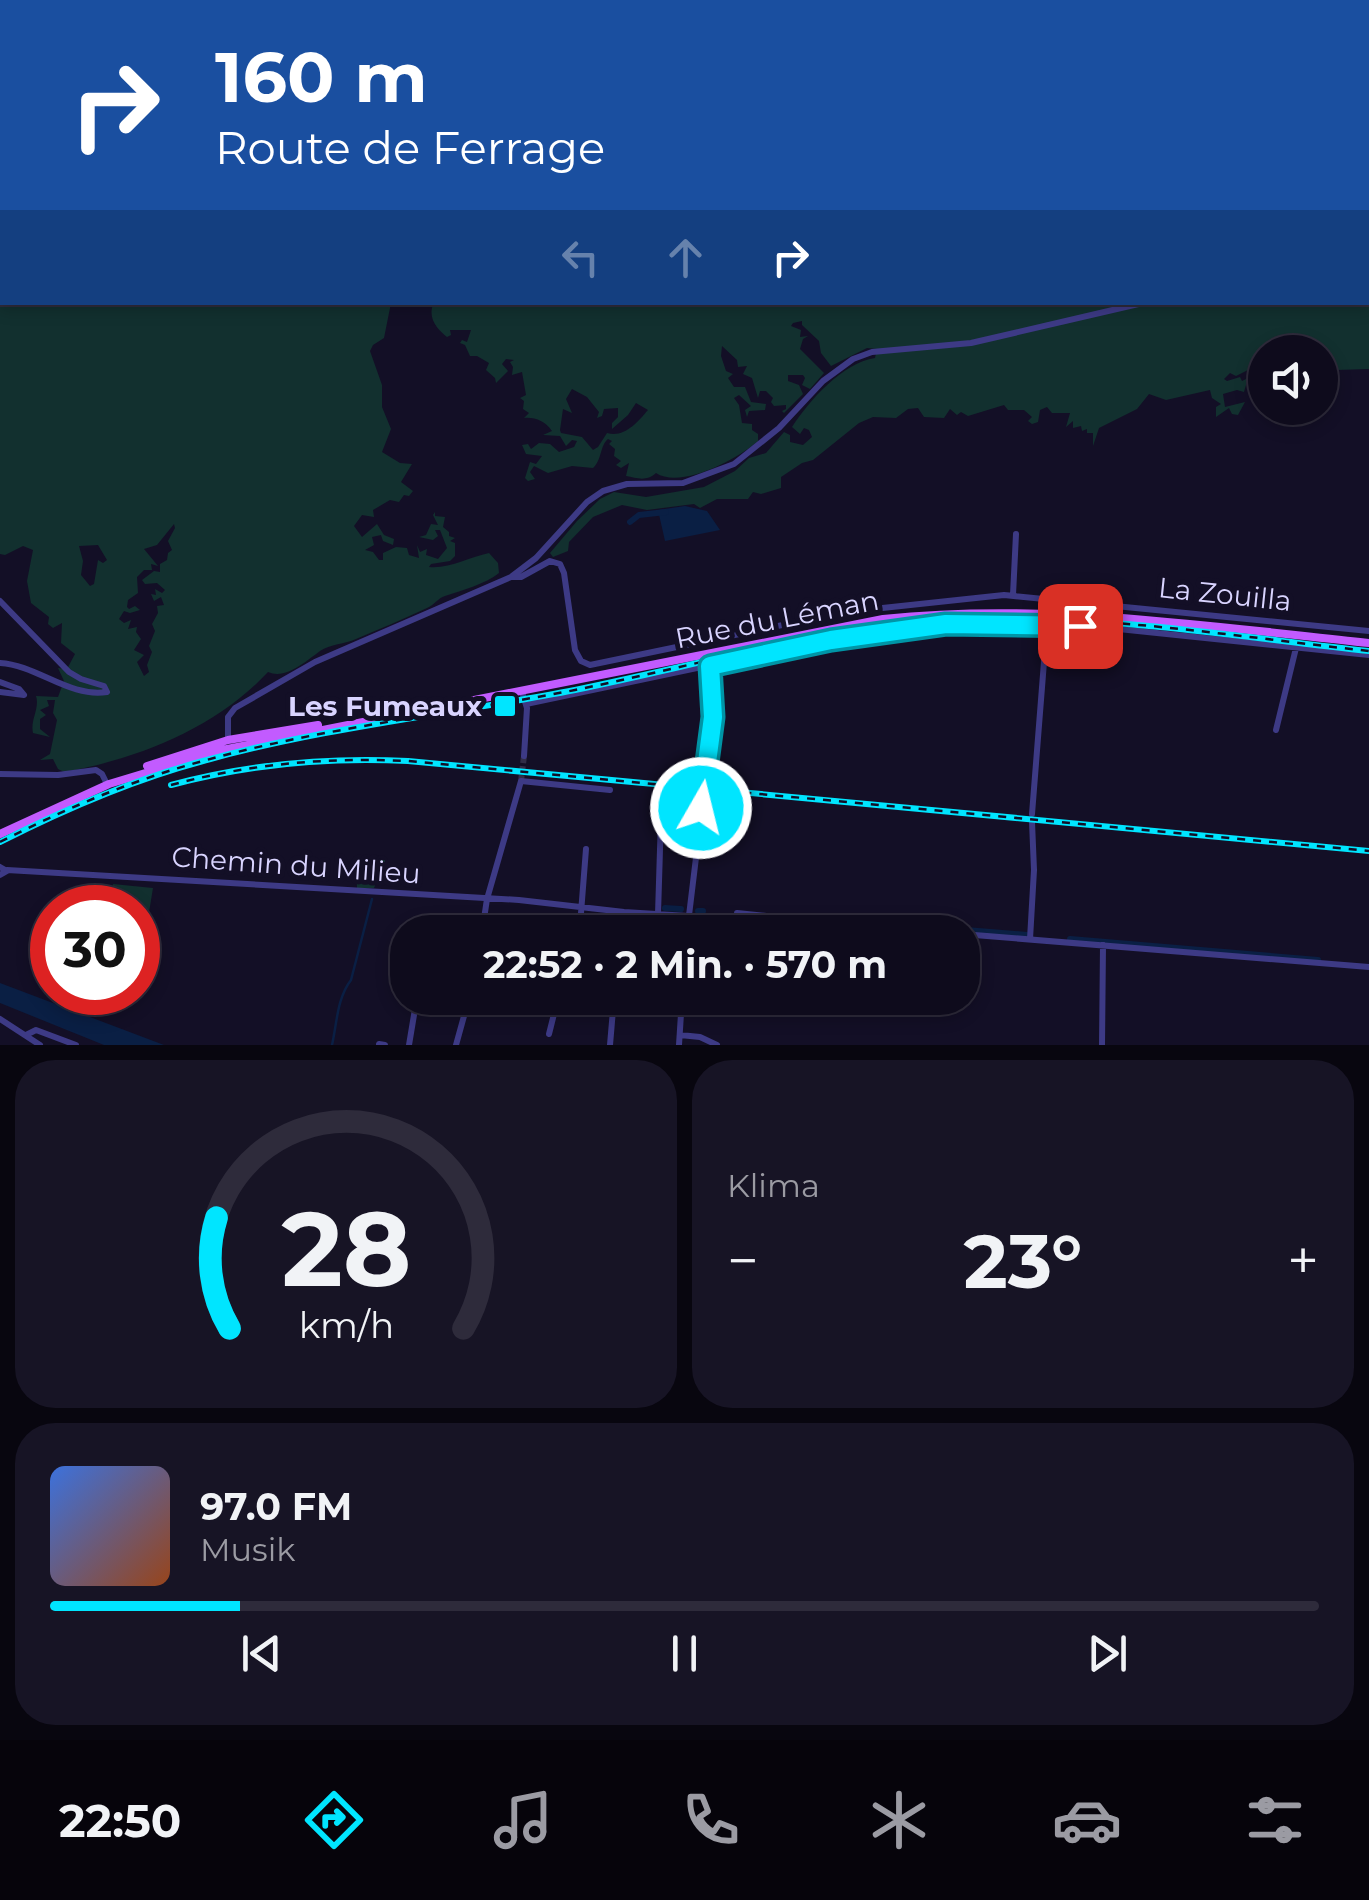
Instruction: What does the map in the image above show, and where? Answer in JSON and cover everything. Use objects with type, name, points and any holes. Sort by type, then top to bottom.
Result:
[{"type":"main road","name":"Rue du Léman","points":[[0,834],[158,762],[233,743],[522,692],[870,622],[944,614],[1095,615],[1369,643]]},
{"type":"street","points":[[233,743],[230,718],[238,706],[315,662],[511,577],[540,554],[603,490],[627,484],[683,483],[734,464],[778,428],[823,381],[853,359],[872,352],[950,346],[1003,336],[1135,305]]},
{"type":"street","points":[[1014,612],[1016,534]]},
{"type":"street","name":"La Zouilla","points":[[511,577],[521,577],[550,561],[558,562],[564,572],[575,650],[581,661],[594,666],[845,612],[1014,595],[1369,631]]},
{"type":"street","points":[[0,602],[70,672],[81,680],[104,686],[107,692],[64,686],[27,668],[0,664]]},
{"type":"street","points":[[526,704],[882,632],[946,624],[1047,624],[1369,655]]},
{"type":"street","points":[[1030,938],[1032,818],[1047,624]]},
{"type":"street","points":[[1276,730],[1296,648]]},
{"type":"street","points":[[688,915],[713,717],[710,666]]},
{"type":"street","points":[[0,682],[24,695],[0,692]]},
{"type":"street","points":[[522,692],[526,704],[524,756]]},
{"type":"street","points":[[0,774],[58,775],[96,770],[108,784]]},
{"type":"street","points":[[484,915],[522,781],[610,790]]},
{"type":"street","points":[[658,914],[661,817]]},
{"type":"street","points":[[580,915],[586,849]]},
{"type":"street","name":"Chemin du Milieu","points":[[1,871],[487,898],[673,915]]},
{"type":"street","points":[[738,913],[757,915]]},
{"type":"street","points":[[980,935],[1369,967]]},
{"type":"street","points":[[1102,1045],[1103,945]]},
{"type":"street","points":[[408,1045],[415,1015]]},
{"type":"street","points":[[456,1045],[464,1015]]},
{"type":"street","points":[[548,1034],[553,1015]]},
{"type":"street","points":[[610,1045],[613,1015]]},
{"type":"street","points":[[680,1045],[681,1015]]},
{"type":"street","points":[[0,1019],[40,1045]]},
{"type":"street","points":[[26,1035],[36,1030],[76,1045]]},
{"type":"street","points":[[680,1036],[717,1045]]},
{"type":"green space","points":[[0,305],[391,305],[384,338],[370,351],[391,429],[382,452],[400,463],[412,464],[401,482],[413,491],[399,502],[390,500],[373,510],[374,517],[362,515],[354,526],[362,537],[377,524],[384,535],[394,539],[393,545],[383,541],[381,535],[372,537],[374,545],[365,550],[373,552],[379,560],[383,560],[383,553],[396,547],[407,548],[409,555],[419,558],[417,545],[420,552],[427,549],[426,555],[438,559],[447,548],[440,530],[435,530],[438,536],[433,540],[419,537],[426,535],[431,524],[438,525],[433,515],[435,512],[435,516],[445,517],[443,527],[455,538],[450,541],[455,543],[455,556],[429,567],[452,565],[489,553],[498,563],[499,573],[352,641],[324,649],[289,672],[268,672],[225,709],[174,738],[120,759],[64,772],[53,759],[40,760],[50,754],[57,720],[53,713],[55,700],[47,700],[49,706],[40,710],[46,715],[40,719],[40,729],[50,737],[33,733],[33,723],[36,696],[58,697],[64,681],[58,668],[67,669],[75,654],[61,643],[62,623],[53,628],[48,624],[49,617],[31,603],[27,581],[33,550],[23,546],[0,554]],"holes":[[[174,524],[168,541],[172,550],[160,564],[160,572],[154,571],[142,580],[145,584],[157,583],[165,590],[162,593],[155,589],[156,595],[151,594],[154,601],[161,597],[164,605],[157,606],[149,646],[149,672],[144,676],[137,662],[144,655],[134,650],[141,639],[137,627],[128,629],[131,620],[124,623],[119,619],[124,611],[140,610],[127,607],[128,600],[138,593],[137,577],[144,570],[152,570],[151,564],[158,566],[144,549],[157,545]],[[98,545],[107,560],[98,560],[94,584],[90,586],[81,575],[79,546]]]},
{"type":"green space","points":[[433,305],[1369,305],[1369,369],[1338,370],[1338,335],[1248,335],[1248,370],[1236,376],[1230,373],[1224,379],[1248,378],[1244,392],[1223,394],[1225,407],[1245,402],[1238,415],[1229,408],[1216,417],[1216,407],[1221,404],[1212,398],[1210,390],[1166,400],[1149,394],[1137,409],[1099,428],[1093,446],[1093,433],[1082,431],[1081,426],[1073,428],[1073,421],[1066,427],[1070,413],[1052,413],[1047,407],[1040,410],[1038,422],[1032,424],[1028,421],[1032,417],[1024,410],[1008,410],[1004,405],[968,416],[961,412],[957,415],[950,409],[944,418],[924,417],[918,408],[908,409],[896,418],[873,417],[859,423],[813,460],[781,477],[781,488],[761,494],[753,492],[748,499],[717,499],[700,508],[694,504],[647,510],[622,505],[593,517],[569,542],[568,551],[553,557],[550,553],[577,521],[600,499],[614,492],[646,497],[704,487],[735,471],[749,458],[766,453],[784,432],[790,435],[790,442],[803,445],[812,437],[809,430],[804,428],[800,434],[792,427],[799,417],[839,375],[875,358],[877,349],[867,348],[831,366],[821,353],[819,341],[802,321],[793,323],[791,326],[801,330],[800,337],[808,336],[800,349],[824,373],[810,389],[802,385],[803,375],[788,375],[788,381],[799,385],[803,394],[784,413],[786,405],[774,406],[766,391],[760,391],[758,398],[752,378],[743,374],[747,366],[738,367],[737,360],[722,346],[721,356],[726,371],[733,374],[728,378],[734,387],[745,387],[751,402],[766,404],[765,410],[749,411],[747,417],[745,410],[751,406],[739,395],[734,398],[742,423],[752,424],[752,430],[758,434],[758,441],[748,449],[693,475],[679,478],[656,473],[641,479],[626,476],[629,463],[621,468],[616,465],[621,461],[614,456],[615,449],[608,439],[593,468],[572,466],[548,473],[534,466],[530,472],[535,479],[528,481],[525,478],[530,462],[536,464],[542,456],[526,454],[522,445],[528,444],[531,449],[539,443],[550,444],[559,452],[574,447],[577,441],[566,446],[560,436],[543,435],[552,431],[543,422],[524,418],[529,413],[523,409],[524,401],[520,398],[526,395],[522,372],[512,375],[510,362],[514,360],[506,359],[502,364],[508,371],[496,383],[486,370],[489,363],[470,356],[460,343],[467,342],[471,330],[450,330],[447,337],[432,319]],"holes":[[[572,389],[587,397],[599,412],[597,418],[604,409],[618,408],[612,429],[636,403],[648,410],[625,431],[607,433],[593,450],[582,437],[561,433],[563,409],[572,413],[566,399]]]},
{"type":"green space","points":[[386,860],[374,888],[357,888],[356,861]]},
{"type":"water","points":[[685,506],[707,511],[720,530],[665,541],[658,510]]},
{"type":"water","points":[[0,983],[30,994],[30,1015],[85,1015],[164,1045],[104,1045],[0,1003]]},
{"type":"waterway","points":[[630,522],[639,515],[666,512]]},
{"type":"waterway","points":[[332,1045],[340,1003],[351,980],[372,899]]},
{"type":"waterway","points":[[665,908],[681,909]]},
{"type":"waterway","points":[[698,911],[703,911]]},
{"type":"waterway","points":[[980,931],[1027,935]]},
{"type":"waterway","points":[[1070,939],[1318,960]]},
{"type":"tunnel","points":[[521,781],[524,756]]},
{"type":"railway","points":[[0,842],[125,786],[249,749],[575,690],[876,628],[977,619],[1075,620],[1369,651]]},
{"type":"railway","points":[[171,785],[288,764],[408,761],[1369,851]]},
{"type":"place","name":"Les Fumeaux","points":[[505,706]]},
{"type":"route","points":[[701,808],[713,717],[710,666],[831,640],[946,624],[1080,626]]}]
